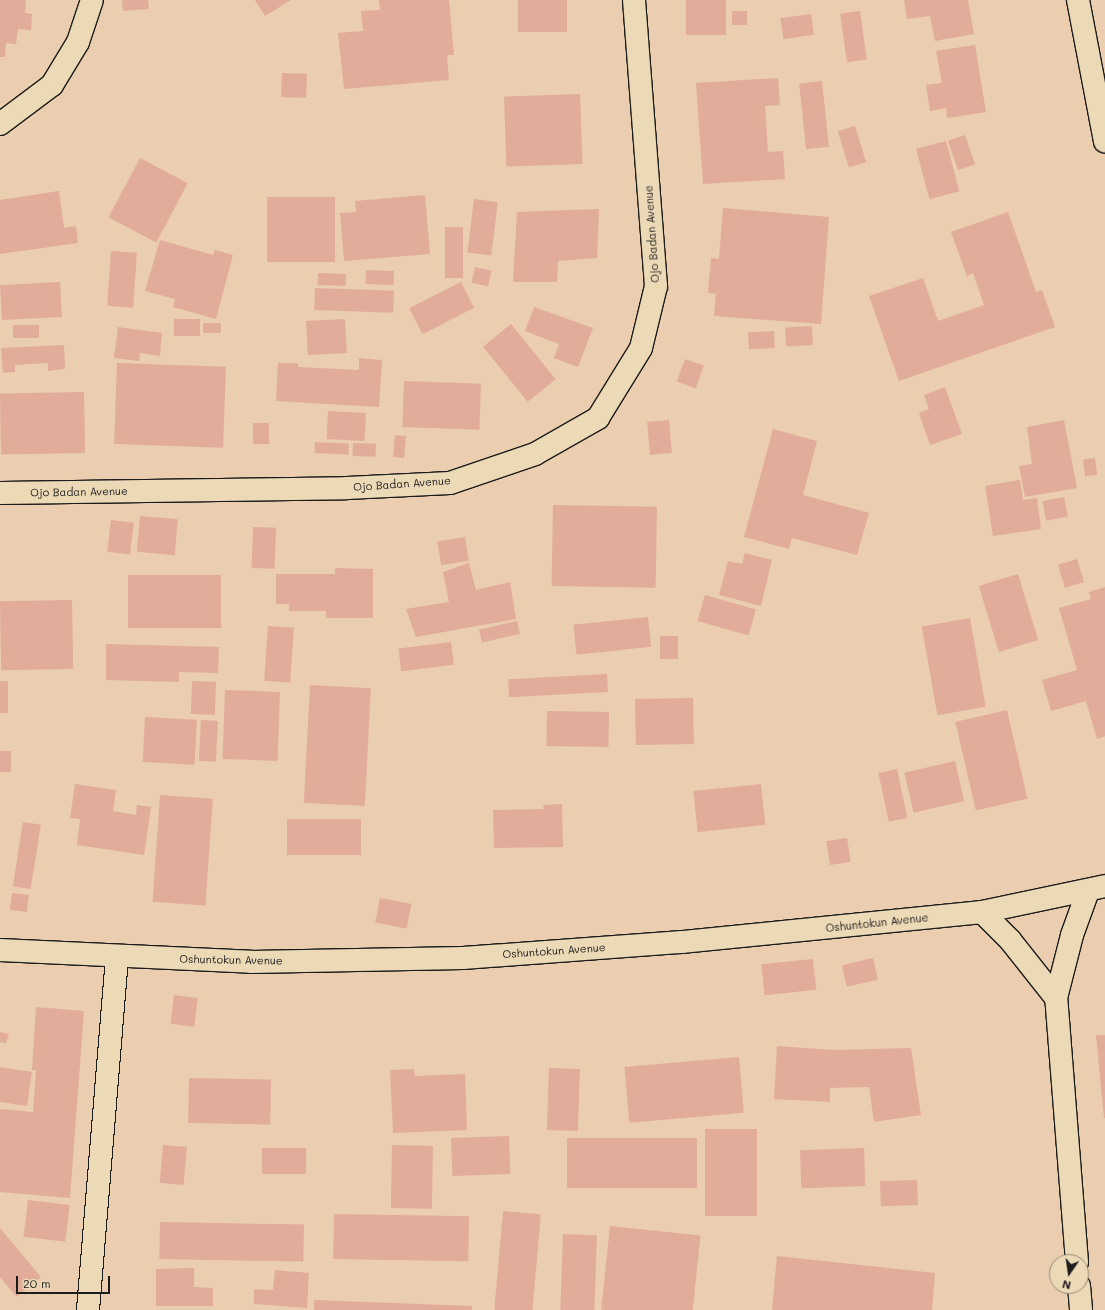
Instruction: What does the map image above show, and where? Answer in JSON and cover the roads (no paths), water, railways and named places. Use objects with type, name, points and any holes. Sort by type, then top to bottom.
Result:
[{"type":"street","points":[[0,124],[52,85],[78,42],[92,0]]},
{"type":"street","name":"Ojo Badan Avenue","points":[[0,493],[347,488],[450,483],[536,454],[598,418],[641,348],[656,286],[634,0]]},
{"type":"street","points":[[1078,0],[1099,88],[1105,141]]},
{"type":"street","points":[[1076,1254],[1056,998],[1072,936],[1097,888]]},
{"type":"street","name":"Oshuntokun Avenue","points":[[0,950],[117,958],[251,962],[463,958],[682,942],[982,912],[1097,888]]},
{"type":"street","points":[[982,912],[1010,940],[1056,998]]},
{"type":"street","points":[[88,1310],[117,958]]},
{"type":"street","points":[[1080,1294],[1081,1310]]}]
